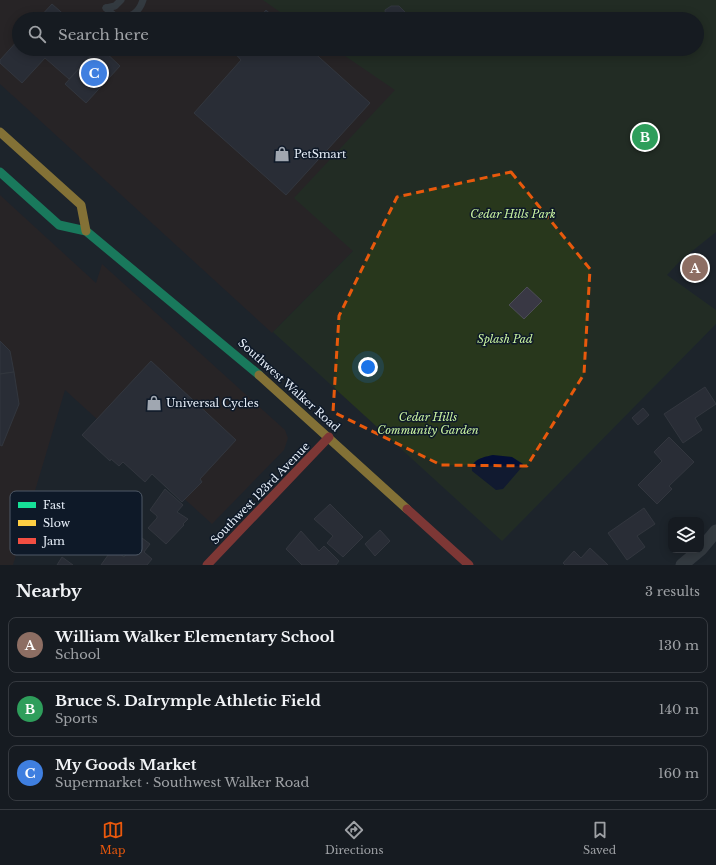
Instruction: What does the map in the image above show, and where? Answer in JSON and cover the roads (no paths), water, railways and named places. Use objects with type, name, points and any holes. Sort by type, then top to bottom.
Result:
[{"type":"main road","points":[[0,132],[80,205],[86,231]]},
{"type":"main road","name":"Southwest Walker Road","points":[[0,172],[59,225],[86,231],[243,360],[469,565]]},
{"type":"main road","name":"Southwest 123rd Avenue","points":[[207,565],[329,437]]},
{"type":"street","points":[[704,546],[716,531]]},
{"type":"street","points":[[682,565],[697,553]]},
{"type":"lane","points":[[110,12],[106,8],[115,6],[121,0]]},
{"type":"lane","points":[[137,12],[143,0]]},
{"type":"water","points":[[493,455],[512,457],[523,464],[503,489],[496,490],[472,471],[472,467],[476,461]]},
{"type":"place","name":"My Goods Market","points":[[94,73]]},
{"type":"place","name":"Bruce S. DaIrymple Athletic Field","points":[[645,137]]},
{"type":"place","name":"PetSmart","points":[[282,154]]},
{"type":"place","name":"William Walker Elementary School","points":[[695,268]]},
{"type":"place","name":"Universal Cycles","points":[[154,403]]},
{"type":"park label","name":"Cedar Hills Park","points":[[513,214]]},
{"type":"park label","name":"Splash Pad","points":[[505,339]]},
{"type":"park label","name":"Cedar Hills Community Garden","points":[[428,423]]}]
